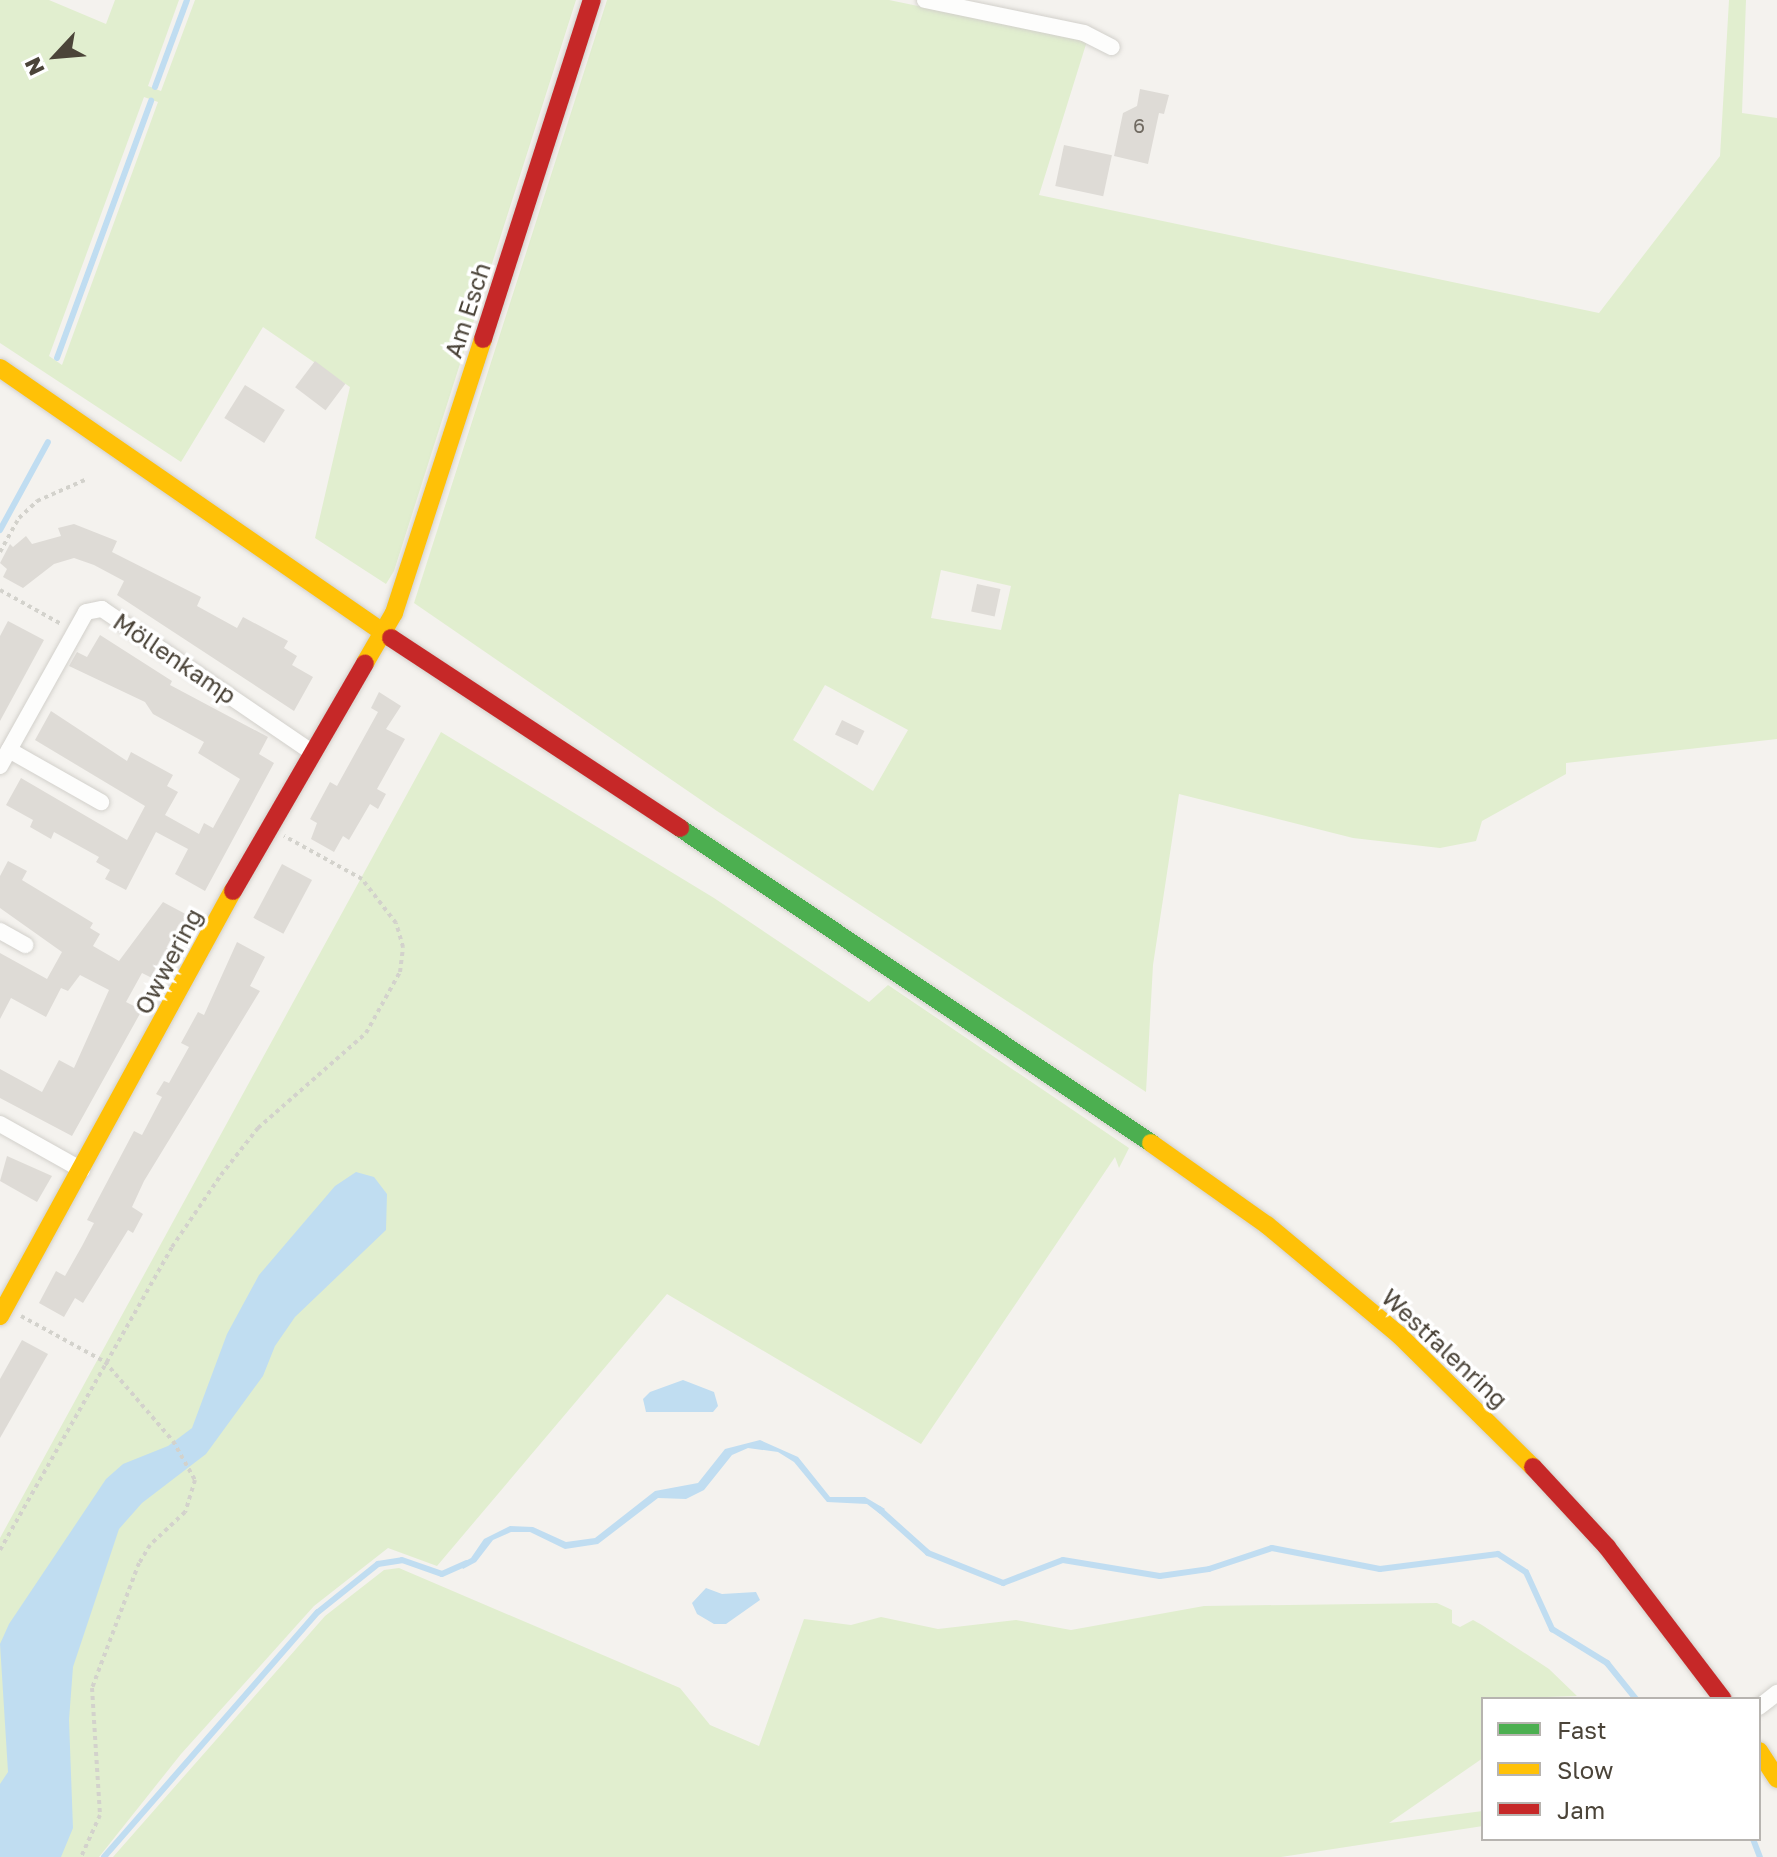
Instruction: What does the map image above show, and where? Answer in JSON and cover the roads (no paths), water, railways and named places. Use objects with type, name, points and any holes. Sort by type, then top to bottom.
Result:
[{"type":"street","name":"Am Esch","points":[[382,632],[394,613],[592,0]]},
{"type":"street","points":[[925,0],[1084,33],[1112,47]]},
{"type":"street","name":"Westfalenring","points":[[0,368],[382,632],[1078,1091],[1267,1225],[1399,1335],[1607,1547],[1721,1697]]},
{"type":"street","name":"Möllenkamp","points":[[0,766],[86,612],[102,609],[312,752]]},
{"type":"street","name":"Owwering","points":[[1,1310],[82,1170],[267,828],[382,632]]},
{"type":"street","points":[[9,750],[101,802]]},
{"type":"street","points":[[0,931],[25,945]]},
{"type":"street","points":[[0,1124],[82,1170]]},
{"type":"street","points":[[1761,1705],[1777,1693]]},
{"type":"street","points":[[1761,1754],[1777,1779]]},
{"type":"water","points":[[356,1172],[374,1177],[387,1194],[386,1230],[295,1317],[275,1346],[263,1376],[206,1454],[142,1503],[119,1529],[73,1667],[69,1720],[73,1828],[61,1857],[0,1857],[0,1784],[8,1772],[0,1644],[9,1624],[106,1479],[123,1464],[168,1446],[192,1428],[227,1334],[259,1275],[335,1186]]},
{"type":"water","points":[[683,1380],[714,1392],[718,1406],[713,1412],[646,1412],[643,1399],[650,1392]]},
{"type":"water","points":[[760,1440],[798,1457],[830,1497],[865,1497],[885,1509],[880,1514],[867,1504],[827,1502],[794,1462],[778,1452],[748,1448],[732,1455],[704,1490],[686,1499],[658,1498],[598,1544],[565,1549],[530,1532],[511,1532],[493,1540],[476,1562],[463,1569],[460,1564],[471,1558],[484,1539],[510,1526],[533,1527],[566,1542],[595,1538],[655,1491],[698,1483],[725,1449]]},
{"type":"water","points":[[706,1588],[722,1594],[756,1592],[760,1600],[726,1624],[714,1624],[697,1614],[692,1603]]},
{"type":"waterway","points":[[155,87],[187,0]]},
{"type":"waterway","points":[[57,358],[151,101]]},
{"type":"waterway","points":[[0,530],[48,442]]},
{"type":"waterway","points":[[879,1509],[928,1553],[1003,1583],[1063,1560],[1160,1576],[1209,1569],[1272,1548],[1380,1569],[1498,1554],[1526,1572],[1552,1629],[1607,1663],[1634,1697]]},
{"type":"waterway","points":[[104,1857],[318,1612],[378,1564],[402,1560],[442,1574],[467,1563]]},
{"type":"waterway","points":[[1754,1841],[1760,1857]]}]
